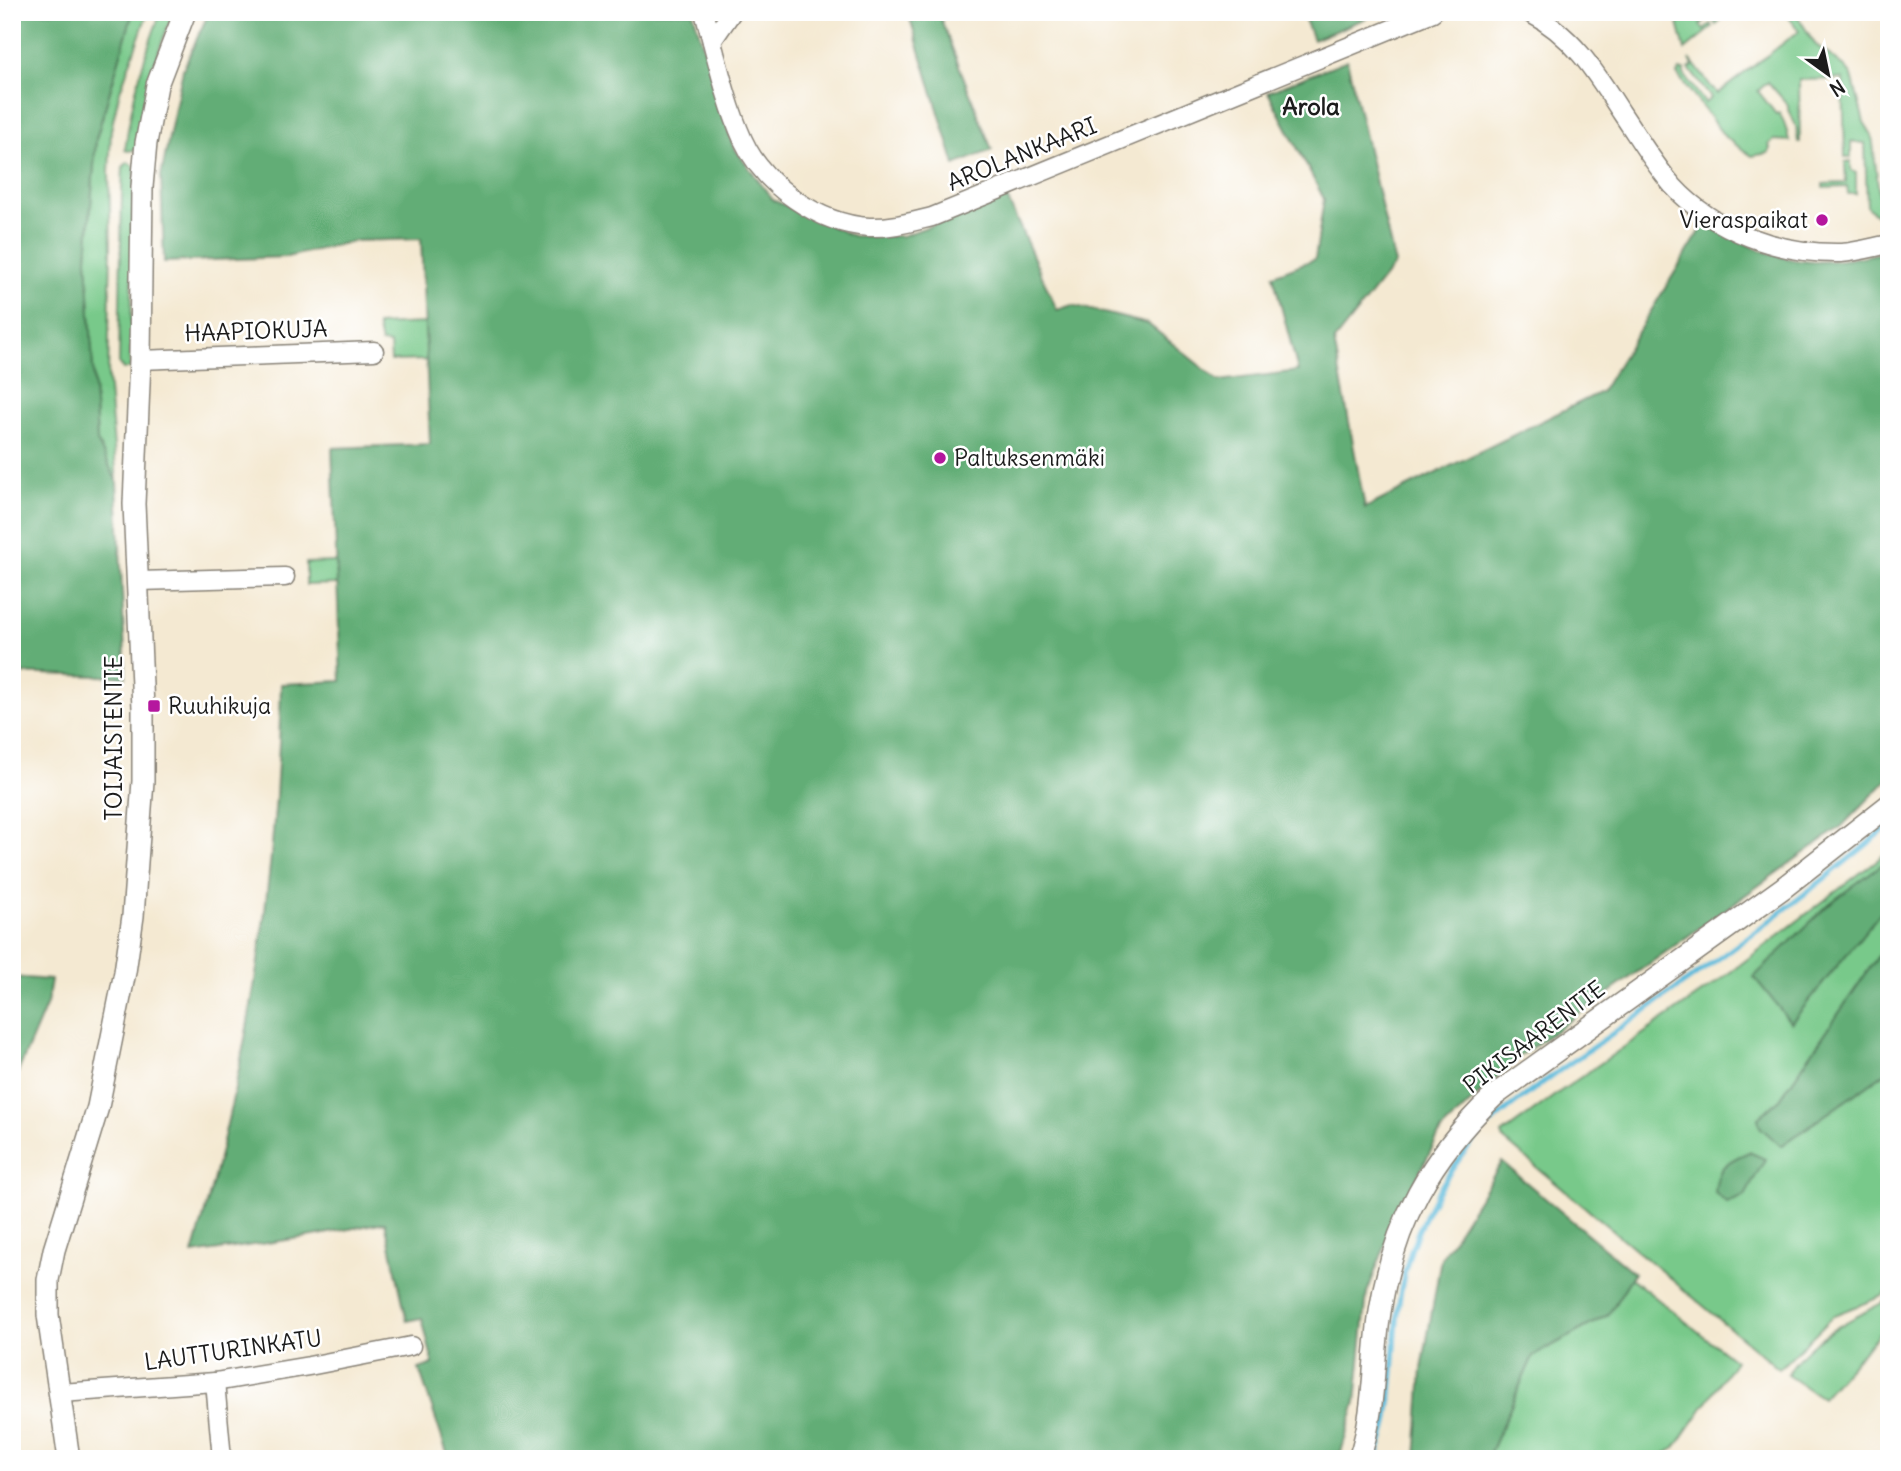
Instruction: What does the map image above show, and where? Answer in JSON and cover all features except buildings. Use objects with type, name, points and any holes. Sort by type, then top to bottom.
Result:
[{"type":"street","name":"TOIJAISTENTIE","points":[[68,1459],[61,1393],[48,1315],[48,1280],[54,1250],[95,1116],[113,1038],[125,972],[138,867],[143,781],[139,582],[134,504],[140,360],[142,187],[146,143],[157,85],[185,12]]},
{"type":"street","name":"AROLANKAARI","points":[[704,12],[735,119],[743,142],[753,158],[773,180],[796,199],[829,217],[850,224],[889,227],[932,217],[1433,12]]},
{"type":"street","points":[[712,41],[732,12]]},
{"type":"street","points":[[1528,12],[1548,22],[1575,46],[1592,67],[1654,163],[1673,186],[1706,216],[1769,245],[1807,251],[1844,253],[1889,244]]},
{"type":"street","name":"HAAPIOKUJA","points":[[140,360],[374,351]]},
{"type":"street","points":[[139,582],[285,577]]},
{"type":"street","name":"PIKISAARENTIE","points":[[1359,1459],[1371,1416],[1380,1313],[1393,1255],[1407,1213],[1423,1183],[1457,1133],[1495,1095],[1783,888],[1889,805]]},
{"type":"street","name":"LAUTTURINKATU","points":[[61,1393],[215,1382],[411,1346]]},
{"type":"street","points":[[215,1382],[222,1459]]},
{"type":"green space","points":[[12,12],[133,12],[96,139],[87,258],[97,441],[117,482],[126,677],[12,673]]},
{"type":"green space","points":[[133,12],[148,12],[119,94],[111,130],[109,173],[111,249],[108,377],[117,482],[97,441],[87,258],[96,139]]},
{"type":"green space","points":[[161,12],[173,12],[153,67],[138,145],[135,150],[127,151],[125,150],[134,97]]},
{"type":"green space","points":[[209,12],[693,12],[733,146],[773,200],[853,236],[902,236],[1007,198],[1057,310],[1072,305],[1148,324],[1219,381],[1298,371],[1273,275],[1315,259],[1324,199],[1268,92],[1347,60],[1395,264],[1334,341],[1365,508],[1601,392],[1704,225],[1764,251],[1802,261],[1835,261],[1889,251],[1889,778],[1842,826],[1516,1059],[1441,1131],[1394,1222],[1367,1293],[1356,1402],[1339,1459],[449,1459],[419,1369],[433,1364],[422,1318],[407,1321],[385,1222],[314,1236],[193,1254],[230,1112],[256,972],[273,830],[281,684],[341,681],[332,448],[430,444],[421,239],[354,241],[287,257],[164,262],[161,176],[183,69]]},
{"type":"green space","points":[[908,12],[938,12],[992,150],[955,165]]},
{"type":"green space","points":[[1302,12],[1381,12],[1313,40]]},
{"type":"green space","points":[[1675,12],[1727,12],[1716,25],[1709,13],[1704,15],[1707,19],[1700,25],[1704,30],[1711,24],[1713,27],[1685,50]]},
{"type":"green space","points":[[1785,12],[1795,12],[1815,44],[1846,68],[1852,76],[1864,122],[1872,135],[1882,220],[1867,207],[1865,143],[1851,142],[1851,157],[1845,157],[1843,79],[1799,80],[1800,142],[1788,105],[1768,82],[1758,91],[1776,114],[1781,116],[1789,141],[1774,140],[1769,144],[1768,153],[1752,156],[1725,137],[1677,74],[1684,70],[1684,74],[1705,103],[1711,98],[1689,69],[1693,66],[1690,59],[1717,94],[1799,31]]},
{"type":"green space","points":[[1851,161],[1851,170],[1856,173],[1856,194],[1848,194],[1847,187],[1823,188],[1823,184],[1846,183],[1845,162]]},
{"type":"green space","points":[[128,162],[135,167],[130,369],[123,369],[119,363],[122,189],[123,167]]},
{"type":"green space","points":[[426,323],[427,360],[391,361],[390,344],[381,343],[377,325]]},
{"type":"green space","points":[[336,562],[337,584],[306,585],[306,563]]},
{"type":"green space","points":[[1889,851],[1889,859],[1829,904],[1755,977],[1791,1023],[1889,902],[1889,940],[1780,1099],[1758,1118],[1781,1146],[1889,1070],[1889,1290],[1883,1296],[1834,1315],[1779,1369],[1504,1140],[1502,1134],[1716,983]]},
{"type":"green space","points":[[1889,859],[1889,902],[1791,1023],[1754,977],[1829,904]]},
{"type":"green space","points":[[1889,940],[1889,1070],[1781,1146],[1760,1127],[1758,1118],[1780,1099]]},
{"type":"green space","points":[[12,977],[51,980],[47,1004],[12,1086]]},
{"type":"green space","points":[[1749,1152],[1765,1159],[1745,1196],[1727,1203],[1715,1193],[1720,1171],[1734,1159]]},
{"type":"green space","points":[[1502,1162],[1634,1273],[1608,1315],[1533,1356],[1487,1459],[1416,1459],[1422,1369],[1441,1258]]},
{"type":"green space","points":[[1631,1278],[1735,1361],[1675,1448],[1656,1459],[1487,1459],[1533,1356],[1608,1315]]},
{"type":"green space","points":[[1889,1299],[1889,1322],[1822,1398],[1787,1375],[1806,1350],[1832,1330]]},
{"type":"waterway","points":[[1490,1124],[1552,1076],[1747,938],[1889,826]]},
{"type":"waterway","points":[[1376,1459],[1388,1418],[1401,1290],[1412,1248],[1439,1190],[1476,1138]]},
{"type":"place","name":"Vieraspaikat","points":[[1822,220]]},
{"type":"place","name":"Paltuksenmäki","points":[[940,458]]},
{"type":"place","name":"Ruuhikuja","points":[[154,706]]},
{"type":"district","name":"Arola","points":[[1311,107]]}]
